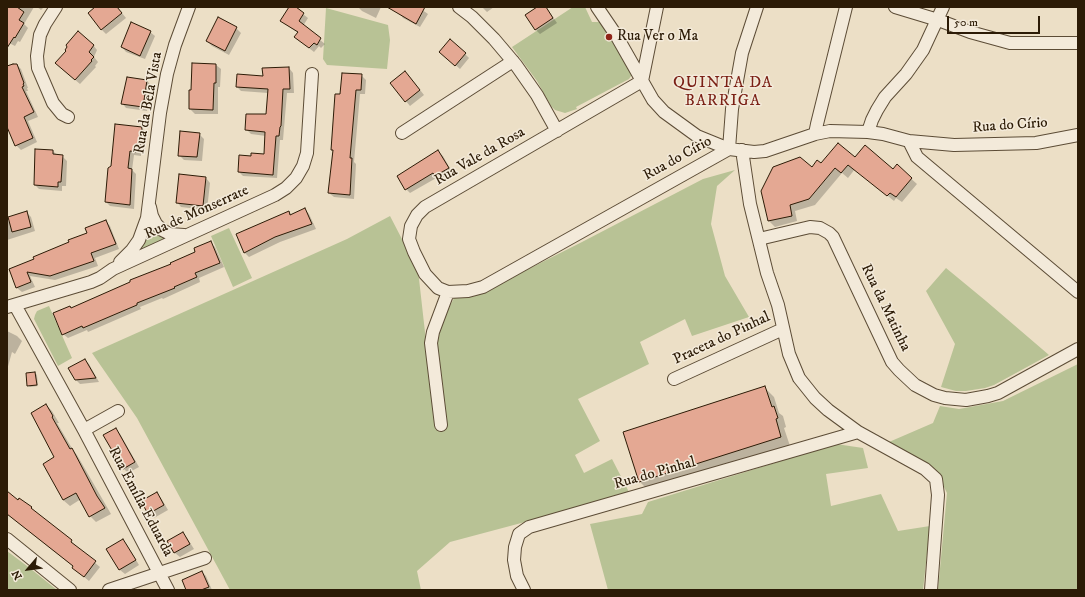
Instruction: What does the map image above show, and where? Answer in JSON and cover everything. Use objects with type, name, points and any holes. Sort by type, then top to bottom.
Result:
[{"type":"street","points":[[56,7],[45,24],[37,45],[38,68],[53,103],[62,114],[68,117]]},
{"type":"street","points":[[459,7],[472,17],[494,39],[512,61],[537,95],[557,131]]},
{"type":"street","points":[[597,7],[624,47],[653,100],[664,112],[697,136],[735,150]]},
{"type":"street","points":[[642,81],[657,7]]},
{"type":"street","points":[[757,7],[742,53],[732,109],[735,150],[767,273],[778,305],[791,360],[799,378],[827,410],[858,432],[925,469],[936,479],[938,495],[931,590]]},
{"type":"street","points":[[815,134],[846,7]]},
{"type":"street","points":[[895,7],[938,20],[970,32],[1010,43],[1078,43]]},
{"type":"street","points":[[868,132],[880,103],[915,61],[938,20],[943,7]]},
{"type":"street","name":"Rua da Bela Vista","points":[[113,269],[139,240],[147,218],[150,206],[160,112],[167,74],[187,10]]},
{"type":"street","points":[[402,133],[512,61]]},
{"type":"street","name":"Rua de Monserrate","points":[[11,306],[92,282],[113,269],[275,195],[286,188],[296,178],[303,166],[307,153],[312,74]]},
{"type":"street","name":"Rua Vale da Rosa","points":[[448,292],[438,288],[425,274],[409,238],[411,226],[417,215],[425,206],[642,81]]},
{"type":"street","name":"Rua do Círio","points":[[448,292],[468,291],[483,287],[735,150],[754,152],[765,151],[815,134],[830,131],[868,132],[909,141],[954,145],[1036,143],[1078,135]]},
{"type":"street","points":[[909,141],[917,158],[1078,292]]},
{"type":"street","points":[[150,206],[152,216],[156,224],[162,230],[178,236],[189,234]]},
{"type":"street","name":"Rua da Matinha","points":[[758,239],[810,227],[820,228],[829,233],[833,237],[892,362],[911,382],[934,395],[961,400],[977,399],[998,393],[1078,349]]},
{"type":"street","points":[[441,425],[431,343],[433,332],[448,292]]},
{"type":"street","name":"Rua Emília Eduarda","points":[[11,306],[84,430],[168,590]]},
{"type":"street","name":"Praceta do Pinhal","points":[[674,379],[783,329]]},
{"type":"street","points":[[84,430],[118,411]]},
{"type":"street","name":"Rua do Pinhal","points":[[524,590],[518,576],[514,560],[514,547],[519,534],[529,527],[858,432]]},
{"type":"street","points":[[7,539],[70,590]]},
{"type":"street","points":[[109,590],[205,558]]},
{"type":"green space","points":[[573,7],[585,7],[592,22],[599,22],[602,24],[631,73],[631,76],[629,79],[576,107],[577,109],[565,113],[555,110],[551,106],[537,81],[512,47]]},
{"type":"green space","points":[[326,8],[388,25],[390,40],[387,69],[327,65],[323,59]]},
{"type":"green space","points":[[735,170],[717,186],[711,224],[725,276],[749,317],[692,336],[685,319],[640,342],[649,364],[578,399],[600,441],[575,455],[584,473],[612,459],[630,494],[450,542],[417,571],[421,590],[230,590],[137,418],[92,353],[347,239],[390,216],[418,270],[436,430],[446,429],[434,338],[454,298],[475,296],[703,179]]},
{"type":"green space","points":[[151,227],[166,238],[138,251],[146,239]]},
{"type":"green space","points":[[229,228],[252,278],[233,287],[211,236]]},
{"type":"green space","points":[[946,268],[1049,355],[994,385],[985,388],[956,391],[941,387],[955,344],[926,291]]},
{"type":"green space","points":[[49,306],[72,358],[58,366],[34,319],[37,311]]},
{"type":"green space","points":[[1078,364],[1078,590],[938,590],[947,493],[936,471],[889,442],[933,423],[940,406],[959,409],[1003,401]]},
{"type":"green space","points":[[836,444],[863,448],[868,468],[826,474],[831,506],[881,494],[898,531],[930,526],[923,590],[608,590],[590,524],[642,514],[648,502]]},
{"type":"green space","points":[[7,551],[31,569],[57,590],[7,590]]},
{"type":"building","points":[[7,7],[17,7],[24,12],[19,20],[24,23],[7,48]]},
{"type":"building","points":[[95,7],[117,7],[122,13],[101,30],[88,13]]},
{"type":"building","points":[[289,7],[296,7],[304,13],[299,21],[321,38],[317,45],[314,43],[309,48],[294,37],[298,32],[280,21]]},
{"type":"building","points":[[387,7],[425,7],[416,24]]},
{"type":"building","points":[[537,7],[546,7],[553,18],[535,30],[525,15]]},
{"type":"building","points":[[218,17],[237,27],[225,51],[206,41]]},
{"type":"building","points":[[131,22],[151,31],[140,56],[121,47]]},
{"type":"building","points":[[78,31],[94,45],[89,52],[94,57],[75,80],[55,63],[66,51],[66,45]]},
{"type":"building","points":[[450,39],[466,53],[455,66],[439,52]]},
{"type":"building","points":[[192,63],[216,64],[216,83],[214,83],[213,110],[189,109],[189,90],[191,90]]},
{"type":"building","points":[[17,64],[24,83],[24,86],[22,87],[34,112],[24,117],[33,138],[15,146],[7,127],[7,66]]},
{"type":"building","points":[[289,67],[290,89],[283,89],[281,126],[279,136],[276,136],[273,175],[238,172],[239,155],[251,156],[251,153],[264,154],[265,132],[245,130],[246,114],[266,114],[268,89],[236,87],[237,74],[263,76],[262,68]]},
{"type":"building","points":[[405,71],[420,90],[405,102],[390,83]]},
{"type":"building","points":[[342,73],[362,74],[361,90],[356,90],[350,158],[352,158],[350,195],[328,193],[333,150],[331,150],[335,94],[340,94]]},
{"type":"building","points":[[127,77],[147,80],[143,107],[121,104]]},
{"type":"building","points":[[115,124],[142,127],[140,146],[137,146],[136,152],[130,151],[128,168],[132,169],[130,205],[105,202],[108,168],[111,166]]},
{"type":"building","points":[[180,131],[200,133],[197,157],[178,156]]},
{"type":"building","points":[[838,143],[855,157],[865,145],[893,169],[897,164],[912,178],[896,197],[890,193],[887,196],[848,165],[841,173],[835,168],[809,199],[790,205],[792,216],[768,221],[761,191],[773,167],[800,157],[812,167],[817,160],[821,163]]},
{"type":"building","points":[[35,149],[53,150],[53,154],[63,155],[61,182],[58,182],[58,187],[34,185]]},
{"type":"building","points":[[438,150],[449,168],[435,176],[433,173],[405,190],[397,176]]},
{"type":"building","points":[[179,174],[206,177],[203,206],[176,203]]},
{"type":"building","points":[[305,208],[312,224],[275,237],[244,253],[236,234],[289,211],[290,215]]},
{"type":"building","points":[[27,211],[31,227],[12,232],[8,217]]},
{"type":"building","points":[[106,220],[116,244],[91,253],[94,261],[50,276],[27,272],[31,282],[16,288],[9,269],[69,242],[68,240],[87,233],[85,228]]},
{"type":"building","points":[[211,241],[220,263],[195,273],[197,277],[174,287],[175,288],[137,303],[137,305],[83,328],[82,326],[62,335],[53,313],[70,306],[71,308],[130,282],[130,280],[171,264],[170,263],[195,252],[194,248]]},
{"type":"building","points":[[85,359],[96,378],[75,380],[68,368]]},
{"type":"building","points":[[35,372],[37,385],[27,386],[26,373]]},
{"type":"building","points":[[765,386],[772,407],[774,406],[778,418],[776,419],[781,437],[639,482],[623,432]]},
{"type":"building","points":[[46,404],[70,449],[72,448],[97,496],[105,508],[89,517],[76,493],[63,500],[43,464],[54,457],[31,413]]},
{"type":"building","points":[[116,428],[135,462],[123,469],[103,435]]},
{"type":"building","points":[[7,491],[18,500],[19,498],[32,507],[31,508],[72,540],[71,542],[96,561],[84,577],[72,568],[73,566],[7,514]]},
{"type":"building","points":[[157,492],[164,505],[148,514],[141,501]]},
{"type":"building","points":[[183,532],[190,544],[174,553],[167,541]]},
{"type":"building","points":[[123,539],[136,560],[119,570],[106,549]]},
{"type":"building","points":[[202,571],[209,587],[201,590],[186,590],[182,580]]},
{"type":"place","name":"Rua Ver o Ma","points":[[609,37]]},
{"type":"district","name":"QUINTA DA BARRIGA","points":[[723,93]]}]
